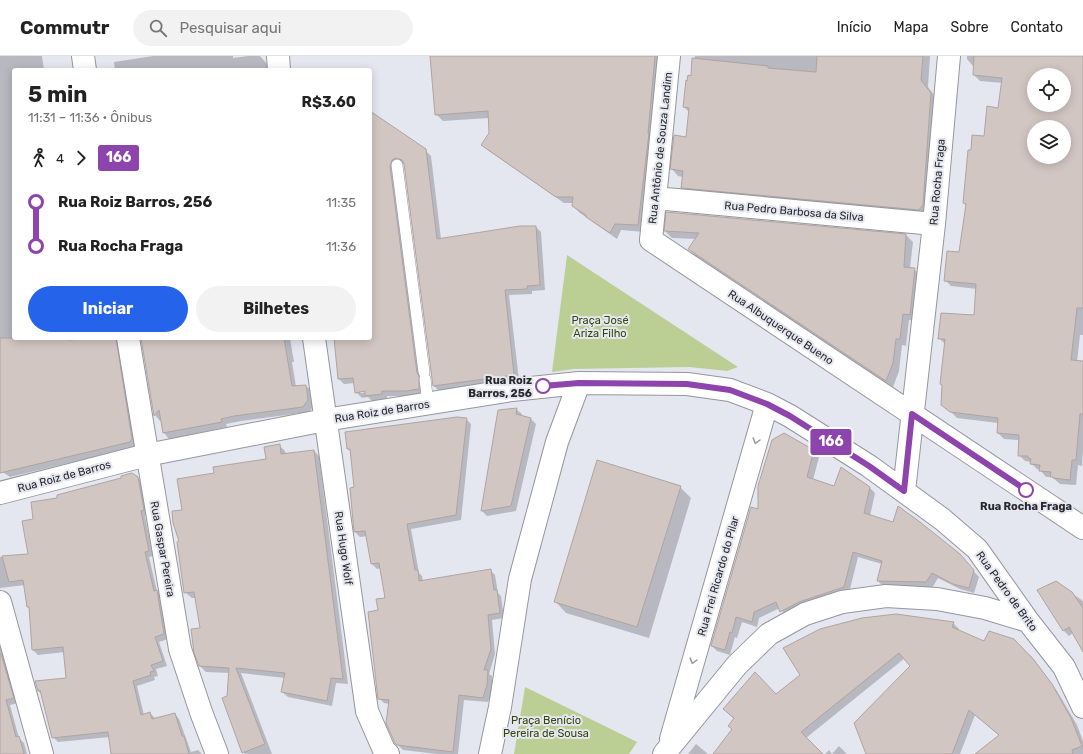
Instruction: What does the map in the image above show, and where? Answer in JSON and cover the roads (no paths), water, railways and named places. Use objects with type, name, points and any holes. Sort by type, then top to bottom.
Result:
[{"type":"street","points":[[83,56],[85,68]]},
{"type":"street","points":[[278,56],[279,68]]},
{"type":"street","name":"Rua Antônio de Souza Landim","points":[[651,240],[669,56]]},
{"type":"street","name":"Rua Rocha Fraga","points":[[904,491],[934,224],[949,56]]},
{"type":"street","name":"Rua Pedro Barbosa da Silva","points":[[655,198],[934,224]]},
{"type":"street","name":"Rua Albuquerque Bueno","points":[[651,240],[912,414]]},
{"type":"street","name":"Rua Gaspar Pereira","points":[[128,340],[180,650],[217,754]]},
{"type":"street","name":"Rua Hugo Wolf","points":[[314,340],[367,711],[384,750],[388,754]]},
{"type":"street","points":[[490,754],[500,707],[520,579],[557,442],[579,383]]},
{"type":"street","name":"Rua Roiz de Barros","points":[[0,493],[147,455],[325,420],[512,390],[579,383],[687,384],[730,390],[767,404]]},
{"type":"street","name":"Rua Pedro de Brito","points":[[767,404],[790,416],[869,466],[942,519],[977,549],[1028,621],[1064,668],[1083,707]]},
{"type":"street","name":"Rua Frei Ricardo do Pilar","points":[[666,751],[767,404]]},
{"type":"street","points":[[912,414],[1083,528]]},
{"type":"street","points":[[666,751],[737,664],[769,634],[806,614],[842,602],[886,596],[937,600],[985,608],[1028,621]]},
{"type":"street","points":[[0,602],[42,754]]},
{"type":"lane","points":[[397,165],[428,404]]},
{"type":"place","name":"Rua Roiz Barros, 256","points":[[543,386]]},
{"type":"place","name":"Rua Rocha Fraga","points":[[1026,490]]},
{"type":"park label","name":"Praça José Ariza Filho","points":[[600,326]]},
{"type":"park label","name":"Praça Benício Pereira de Sousa","points":[[546,726]]}]
